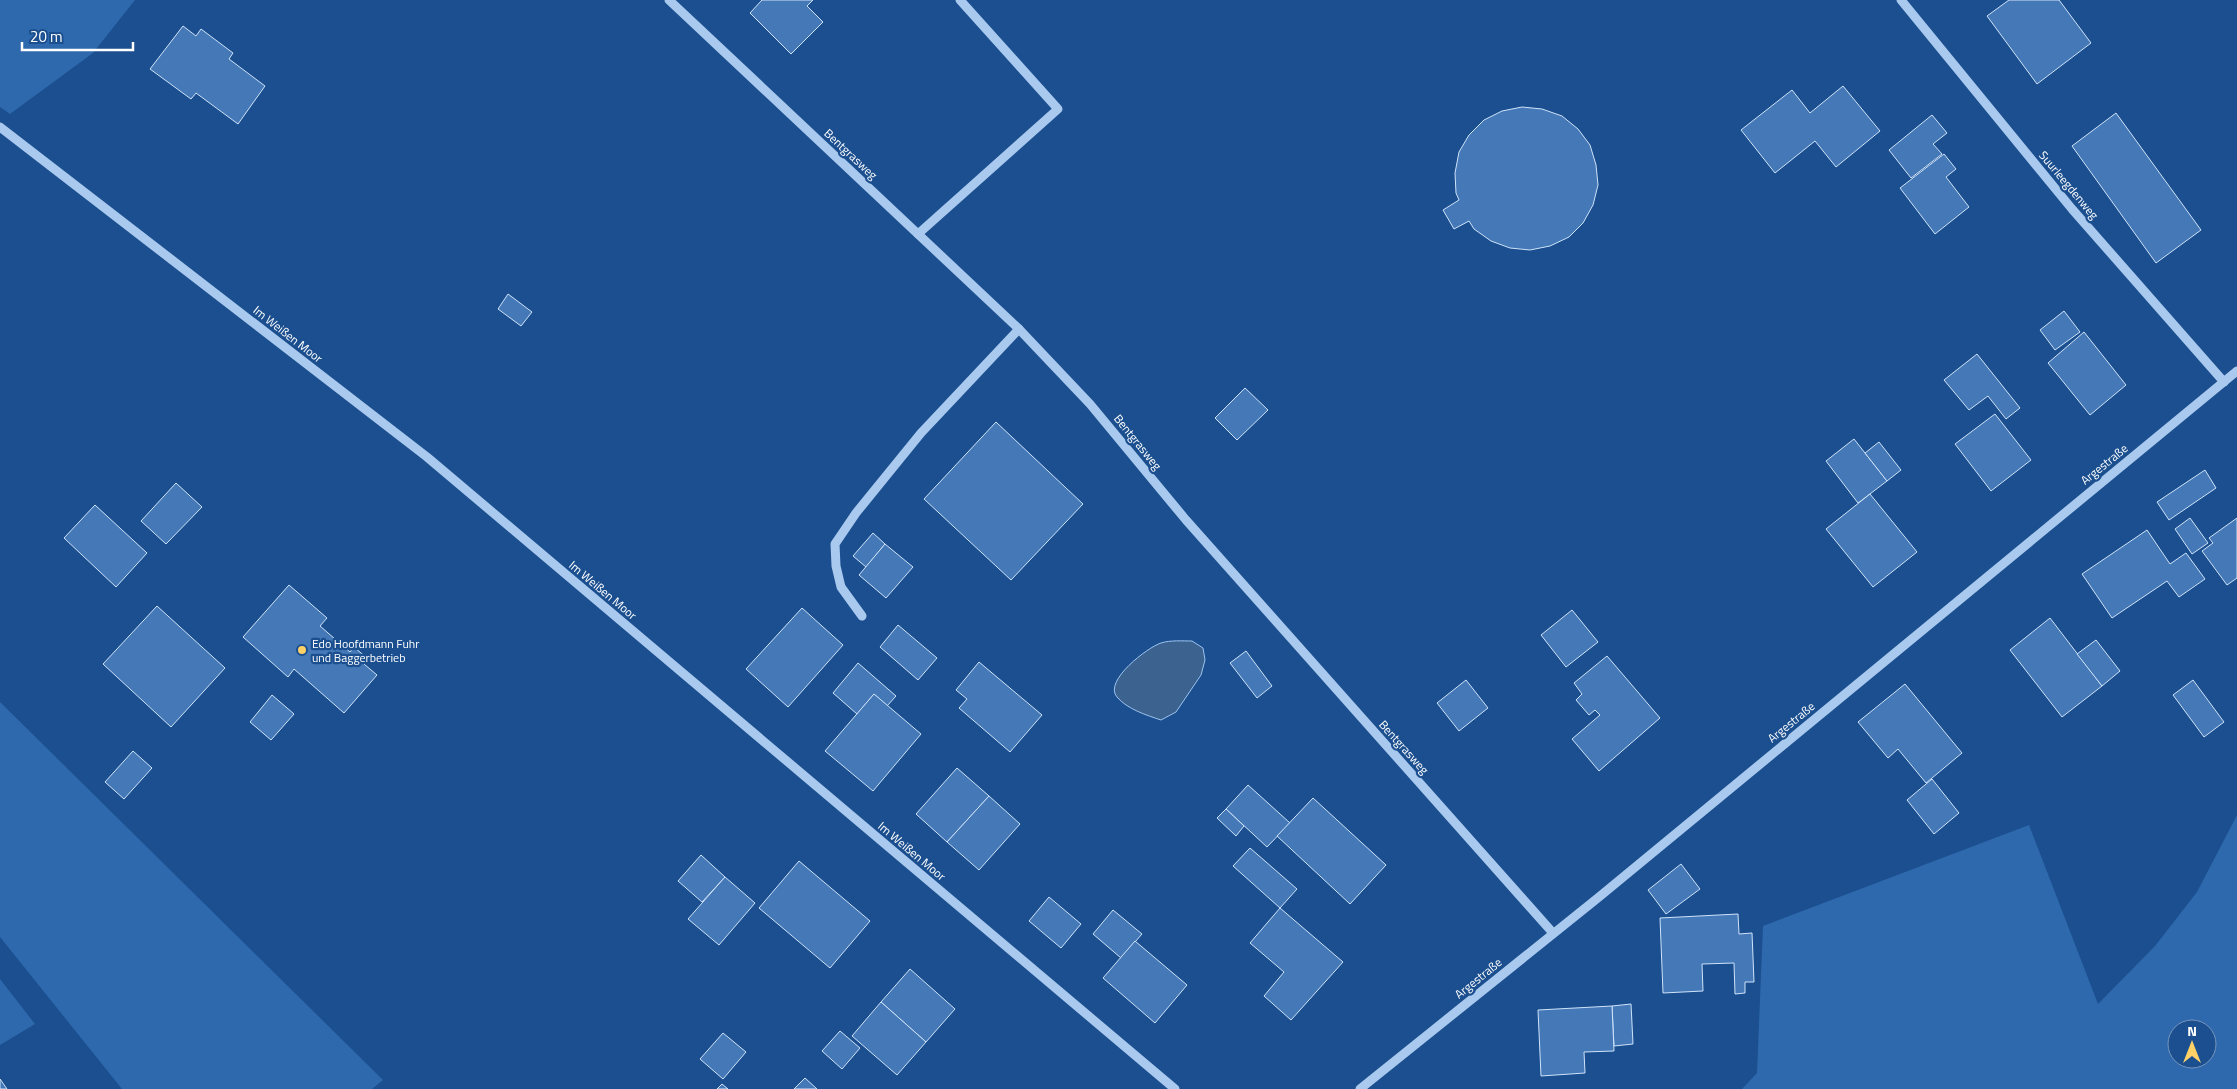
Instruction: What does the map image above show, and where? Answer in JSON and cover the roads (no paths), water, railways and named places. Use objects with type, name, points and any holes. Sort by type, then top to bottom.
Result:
[{"type":"street","name":"Bentgrasweg","points":[[669,0],[1019,329],[1090,404],[1186,520],[1553,934]]},
{"type":"street","points":[[918,234],[1058,109],[960,0]]},
{"type":"street","name":"Suurleegdenweg","points":[[1900,0],[2072,209],[2224,382]]},
{"type":"street","name":"Im Weißen Moor","points":[[0,127],[427,457],[1175,1089]]},
{"type":"street","points":[[862,616],[840,587],[836,566],[835,544],[856,513],[921,433],[1019,329]]},
{"type":"street","name":"Argestraße","points":[[1360,1089],[1553,934],[2237,372]]},
{"type":"place","name":"Edo Hoofdmann Fuhr und Baggerbetrieb","points":[[302,650]]}]
